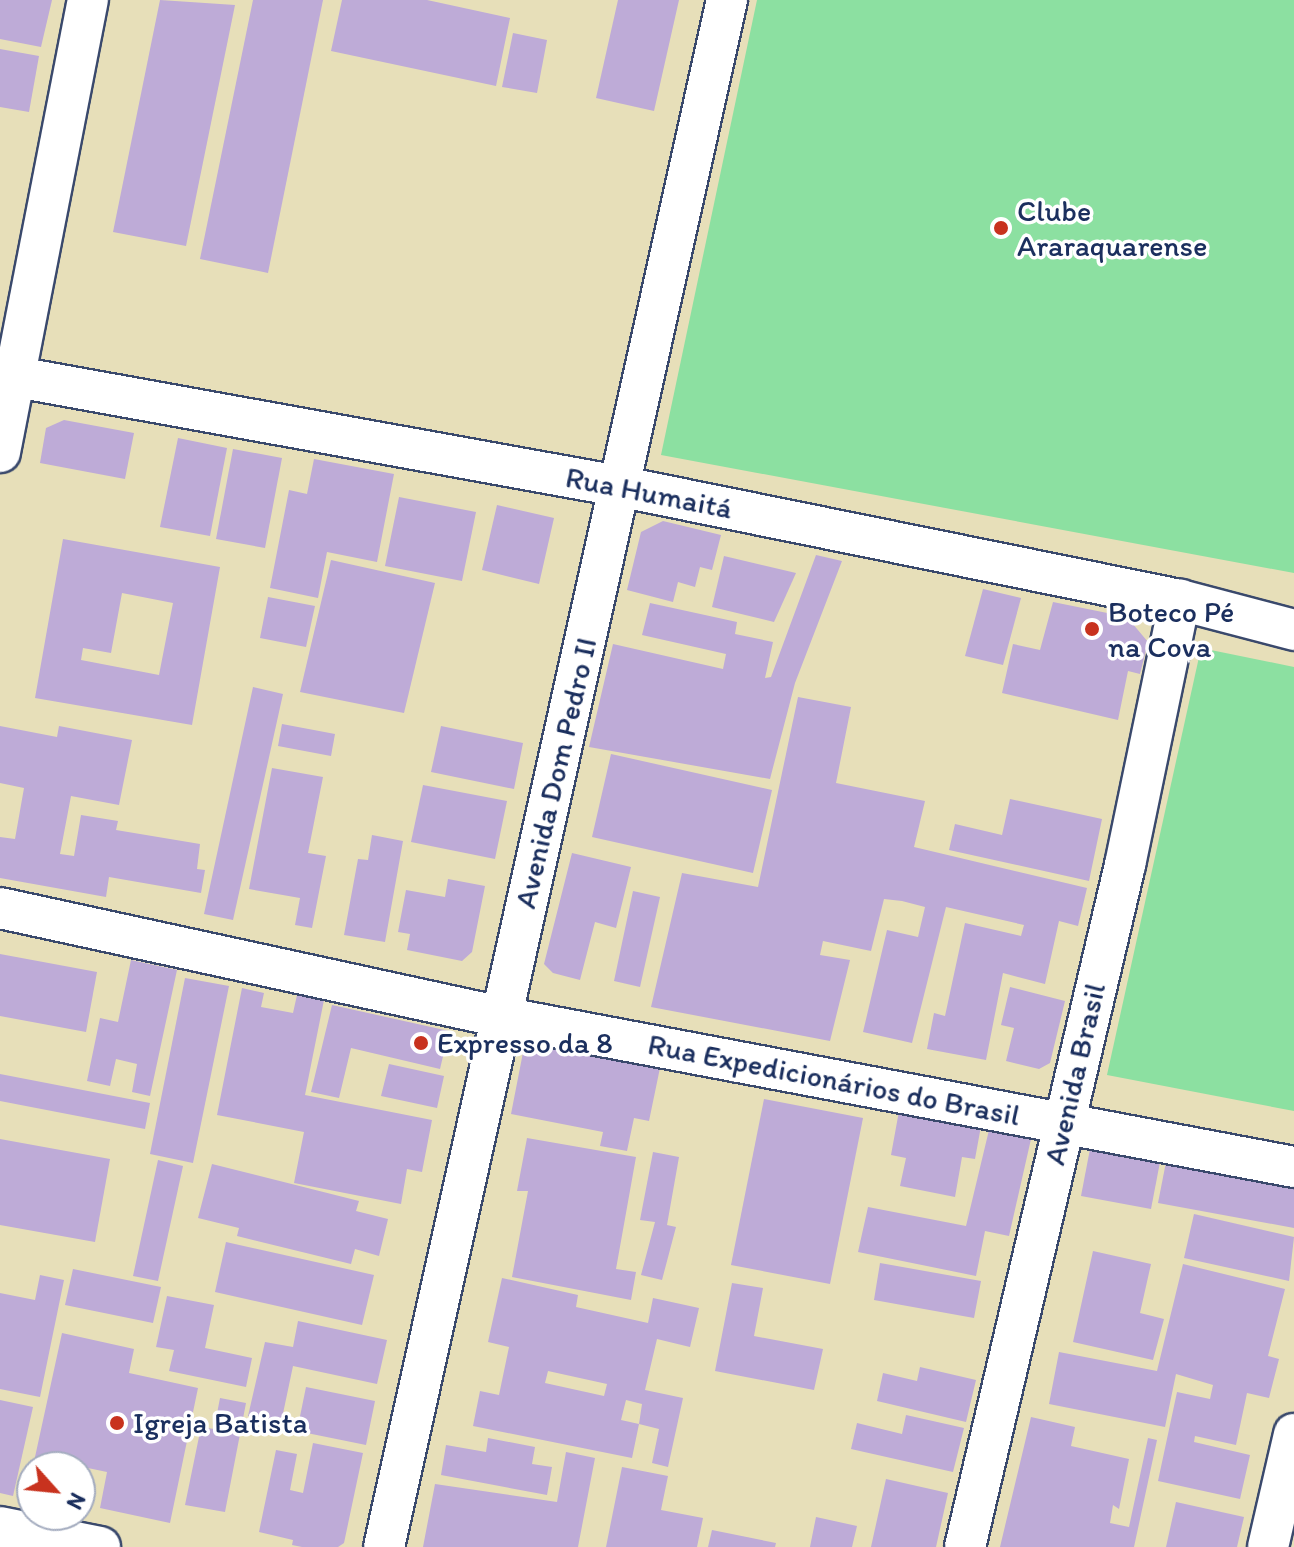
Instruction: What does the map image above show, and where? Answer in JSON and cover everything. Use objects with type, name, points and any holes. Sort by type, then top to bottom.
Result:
[{"type":"street","points":[[0,452],[8,376],[88,0]]},
{"type":"street","name":"Avenida Dom Pedro II","points":[[384,1547],[727,0]]},
{"type":"street","name":"Rua Humaitá","points":[[8,376],[618,486],[1180,600],[1294,630]]},
{"type":"street","name":"Avenida Brasil","points":[[965,1547],[1180,600]]},
{"type":"street","name":"Rua Expedicionários do Brasil","points":[[0,908],[501,1017],[1294,1167]]},
{"type":"street","points":[[1268,1547],[1294,1434]]},
{"type":"street","points":[[0,1527],[100,1547]]},
{"type":"green space","name":"Clube Araraquarense","points":[[757,0],[1294,0],[1294,573],[661,455]]},
{"type":"green space","points":[[1201,648],[1294,667],[1294,1111],[1107,1075]]},
{"type":"building","points":[[0,0],[52,0],[41,47],[0,39]]},
{"type":"building","points":[[160,0],[235,5],[186,246],[113,232]]},
{"type":"building","points":[[253,0],[323,0],[268,273],[200,259]]},
{"type":"building","points":[[342,0],[427,0],[510,18],[496,86],[331,51]]},
{"type":"building","points":[[618,0],[679,0],[654,111],[596,98]]},
{"type":"building","points":[[513,33],[547,40],[537,93],[502,87]]},
{"type":"building","points":[[0,49],[39,56],[29,112],[0,107]]},
{"type":"building","points":[[64,420],[134,433],[125,479],[40,463],[46,428]]},
{"type":"building","points":[[178,438],[227,448],[210,536],[160,527]]},
{"type":"building","points":[[233,449],[282,458],[265,548],[216,539]]},
{"type":"building","points":[[314,459],[394,474],[377,562],[327,552],[318,598],[270,588],[289,490],[307,494]]},
{"type":"building","points":[[399,497],[476,512],[462,581],[385,566]]},
{"type":"building","points":[[497,505],[554,518],[539,584],[482,570]]},
{"type":"building","points":[[663,521],[721,535],[712,570],[700,567],[695,587],[678,582],[673,602],[627,590],[641,532]]},
{"type":"building","points":[[63,539],[220,567],[192,725],[35,698]],"holes":[[[122,593],[173,603],[159,675],[81,660],[83,648],[111,653]]]},
{"type":"building","points":[[816,555],[842,561],[795,683],[770,779],[589,747],[613,644],[723,669],[726,654],[642,635],[650,603],[737,622],[735,634],[773,642],[765,678],[771,677]]},
{"type":"building","points":[[724,556],[796,573],[774,622],[712,607]]},
{"type":"building","points":[[331,560],[435,583],[404,713],[300,692]]},
{"type":"building","points":[[983,589],[1021,598],[1003,665],[965,656]]},
{"type":"building","points":[[268,597],[315,606],[306,647],[260,638]]},
{"type":"building","points":[[1053,602],[1127,617],[1148,642],[1140,674],[1128,671],[1118,720],[1002,693],[1013,644],[1040,650]]},
{"type":"building","points":[[253,687],[283,694],[233,920],[204,914]]},
{"type":"building","points":[[798,697],[851,707],[836,783],[925,801],[914,847],[1087,888],[1078,926],[1059,921],[1045,984],[1003,973],[986,1060],[927,1049],[934,1013],[945,1016],[965,923],[1021,936],[1024,925],[946,907],[912,1043],[863,1032],[887,930],[918,937],[925,907],[902,901],[884,899],[871,951],[823,941],[820,955],[850,960],[830,1041],[651,1007],[682,873],[758,887]]},
{"type":"building","points":[[282,724],[335,734],[331,756],[278,746]]},
{"type":"building","points":[[0,726],[57,737],[59,726],[132,740],[119,805],[71,796],[60,854],[74,856],[81,815],[118,821],[116,830],[200,844],[197,869],[205,870],[201,893],[109,877],[106,897],[0,878],[0,837],[15,839],[24,788],[0,783]]},
{"type":"building","points":[[441,726],[523,743],[514,789],[431,772]]},
{"type":"building","points":[[611,754],[772,790],[753,873],[592,837]]},
{"type":"building","points":[[272,768],[323,777],[308,853],[326,856],[312,928],[295,925],[300,898],[249,889]]},
{"type":"building","points":[[423,785],[507,801],[495,859],[411,842]]},
{"type":"building","points":[[1010,799],[1102,819],[1089,881],[949,850],[955,824],[1002,835]]},
{"type":"building","points":[[372,835],[403,841],[385,942],[344,935],[358,859],[368,860]]},
{"type":"building","points":[[572,853],[631,867],[616,928],[595,922],[580,980],[553,973],[544,964]]},
{"type":"building","points":[[448,879],[485,886],[472,952],[462,961],[407,950],[410,934],[398,932],[406,890],[445,897]]},
{"type":"building","points":[[633,891],[660,897],[640,987],[614,981]]},
{"type":"building","points":[[0,954],[97,972],[86,1032],[0,1016]]},
{"type":"building","points":[[131,960],[177,970],[150,1096],[132,1092],[137,1064],[116,1059],[110,1086],[87,1081],[100,1018],[118,1022]]},
{"type":"building","points":[[185,978],[229,986],[193,1163],[150,1154]]},
{"type":"building","points":[[1010,987],[1065,1001],[1050,1063],[1039,1069],[1006,1061],[1014,1028],[1001,1025]]},
{"type":"building","points":[[242,988],[264,993],[261,1007],[293,1013],[297,995],[324,1000],[305,1095],[432,1120],[422,1172],[407,1169],[401,1204],[294,1183],[304,1132],[217,1115]]},
{"type":"building","points":[[332,1005],[449,1031],[440,1069],[351,1048],[339,1098],[311,1092]]},
{"type":"building","points":[[526,1037],[661,1063],[649,1121],[634,1118],[627,1151],[600,1146],[603,1132],[511,1114]]},
{"type":"building","points":[[389,1064],[444,1076],[437,1108],[381,1096]]},
{"type":"building","points":[[0,1074],[150,1103],[145,1129],[0,1101]]},
{"type":"building","points":[[764,1099],[863,1118],[830,1284],[731,1265]]},
{"type":"building","points":[[899,1111],[981,1126],[975,1159],[962,1157],[955,1197],[900,1186],[906,1158],[891,1155]]},
{"type":"building","points":[[989,1130],[1031,1139],[1009,1236],[985,1231],[976,1276],[858,1252],[868,1207],[966,1226]]},
{"type":"building","points":[[527,1138],[636,1157],[616,1269],[636,1272],[631,1300],[512,1277],[528,1191],[517,1191]]},
{"type":"building","points":[[0,1139],[110,1159],[95,1242],[0,1225]]},
{"type":"building","points":[[1090,1149],[1160,1162],[1151,1209],[1081,1196]]},
{"type":"building","points":[[653,1152],[679,1157],[667,1225],[676,1227],[662,1280],[641,1275],[655,1222],[640,1220]]},
{"type":"building","points":[[158,1160],[183,1166],[158,1281],[133,1276]]},
{"type":"building","points":[[1166,1162],[1294,1187],[1294,1228],[1158,1203]]},
{"type":"building","points":[[212,1164],[359,1201],[356,1211],[388,1219],[379,1256],[355,1249],[351,1264],[237,1236],[239,1228],[198,1218]]},
{"type":"building","points":[[1194,1214],[1294,1237],[1289,1281],[1184,1258]]},
{"type":"building","points":[[226,1242],[374,1275],[362,1325],[215,1292]]},
{"type":"building","points":[[1093,1251],[1151,1264],[1140,1313],[1164,1319],[1153,1360],[1073,1342]]},
{"type":"building","points":[[880,1263],[981,1281],[974,1318],[874,1300]]},
{"type":"building","points":[[1183,1264],[1285,1289],[1268,1356],[1279,1359],[1269,1398],[1247,1393],[1236,1445],[1195,1436],[1194,1442],[1250,1455],[1240,1499],[1158,1481],[1177,1392],[1210,1399],[1213,1385],[1176,1374],[1165,1427],[1049,1404],[1059,1352],[1157,1371]]},
{"type":"building","points":[[73,1269],[161,1287],[153,1323],[65,1305]]},
{"type":"building","points":[[40,1275],[64,1280],[40,1397],[0,1389],[0,1293],[35,1300]]},
{"type":"building","points":[[502,1278],[578,1295],[576,1307],[648,1323],[653,1298],[699,1308],[690,1347],[657,1339],[645,1390],[683,1398],[668,1467],[652,1463],[659,1429],[639,1424],[632,1458],[473,1426],[480,1391],[499,1395],[509,1347],[488,1342]],"holes":[[[548,1371],[607,1384],[604,1396],[545,1383]],[[626,1400],[642,1404],[639,1424],[621,1420]]]},
{"type":"building","points":[[732,1283],[763,1288],[754,1336],[823,1349],[814,1390],[715,1371]]},
{"type":"building","points":[[167,1296],[214,1305],[205,1348],[252,1358],[246,1387],[169,1371],[174,1350],[156,1347]]},
{"type":"building","points":[[298,1321],[387,1340],[377,1384],[293,1366],[281,1423],[248,1416],[265,1342],[293,1347]]},
{"type":"building","name":"Igreja Batista","points":[[62,1333],[134,1349],[129,1373],[198,1388],[170,1523],[100,1508],[107,1472],[96,1470],[96,1451],[36,1451]]},
{"type":"building","points":[[920,1367],[976,1380],[966,1422],[877,1401],[883,1373],[917,1381]]},
{"type":"building","points":[[306,1387],[375,1401],[366,1445],[297,1431]]},
{"type":"building","points":[[220,1398],[246,1403],[225,1512],[185,1505],[201,1427],[214,1429]]},
{"type":"building","points":[[0,1400],[33,1407],[23,1451],[16,1451],[13,1496],[0,1493]]},
{"type":"building","points":[[906,1415],[964,1428],[953,1472],[851,1449],[857,1423],[902,1434]]},
{"type":"building","points":[[1031,1417],[1075,1427],[1071,1446],[1129,1459],[1119,1509],[1113,1505],[1110,1523],[1129,1527],[1148,1438],[1157,1440],[1134,1547],[1000,1547]]},
{"type":"building","points":[[488,1438],[535,1447],[532,1464],[552,1467],[547,1495],[441,1475],[446,1445],[486,1452]]},
{"type":"building","points":[[313,1443],[363,1453],[344,1543],[338,1547],[302,1547],[292,1545],[293,1540],[259,1532],[276,1450],[297,1454],[290,1490],[303,1493]]},
{"type":"building","points":[[566,1452],[595,1458],[578,1547],[423,1547],[435,1484],[557,1502]]},
{"type":"building","points":[[622,1467],[668,1476],[661,1510],[703,1518],[697,1547],[606,1547]]},
{"type":"building","points":[[886,1479],[948,1493],[936,1547],[871,1547]]},
{"type":"building","points":[[1176,1502],[1244,1517],[1237,1547],[1166,1547]]},
{"type":"building","points":[[816,1517],[857,1526],[852,1547],[810,1547]]},
{"type":"building","points":[[712,1530],[776,1543],[775,1547],[708,1547]]},
{"type":"place","name":"Clube Araraquarense","points":[[1001,228]]},
{"type":"place","name":"Boteco Pé na Cova","points":[[1092,629]]},
{"type":"place","name":"Expresso da 8","points":[[421,1043]]},
{"type":"place","name":"Igreja Batista","points":[[117,1423]]}]
